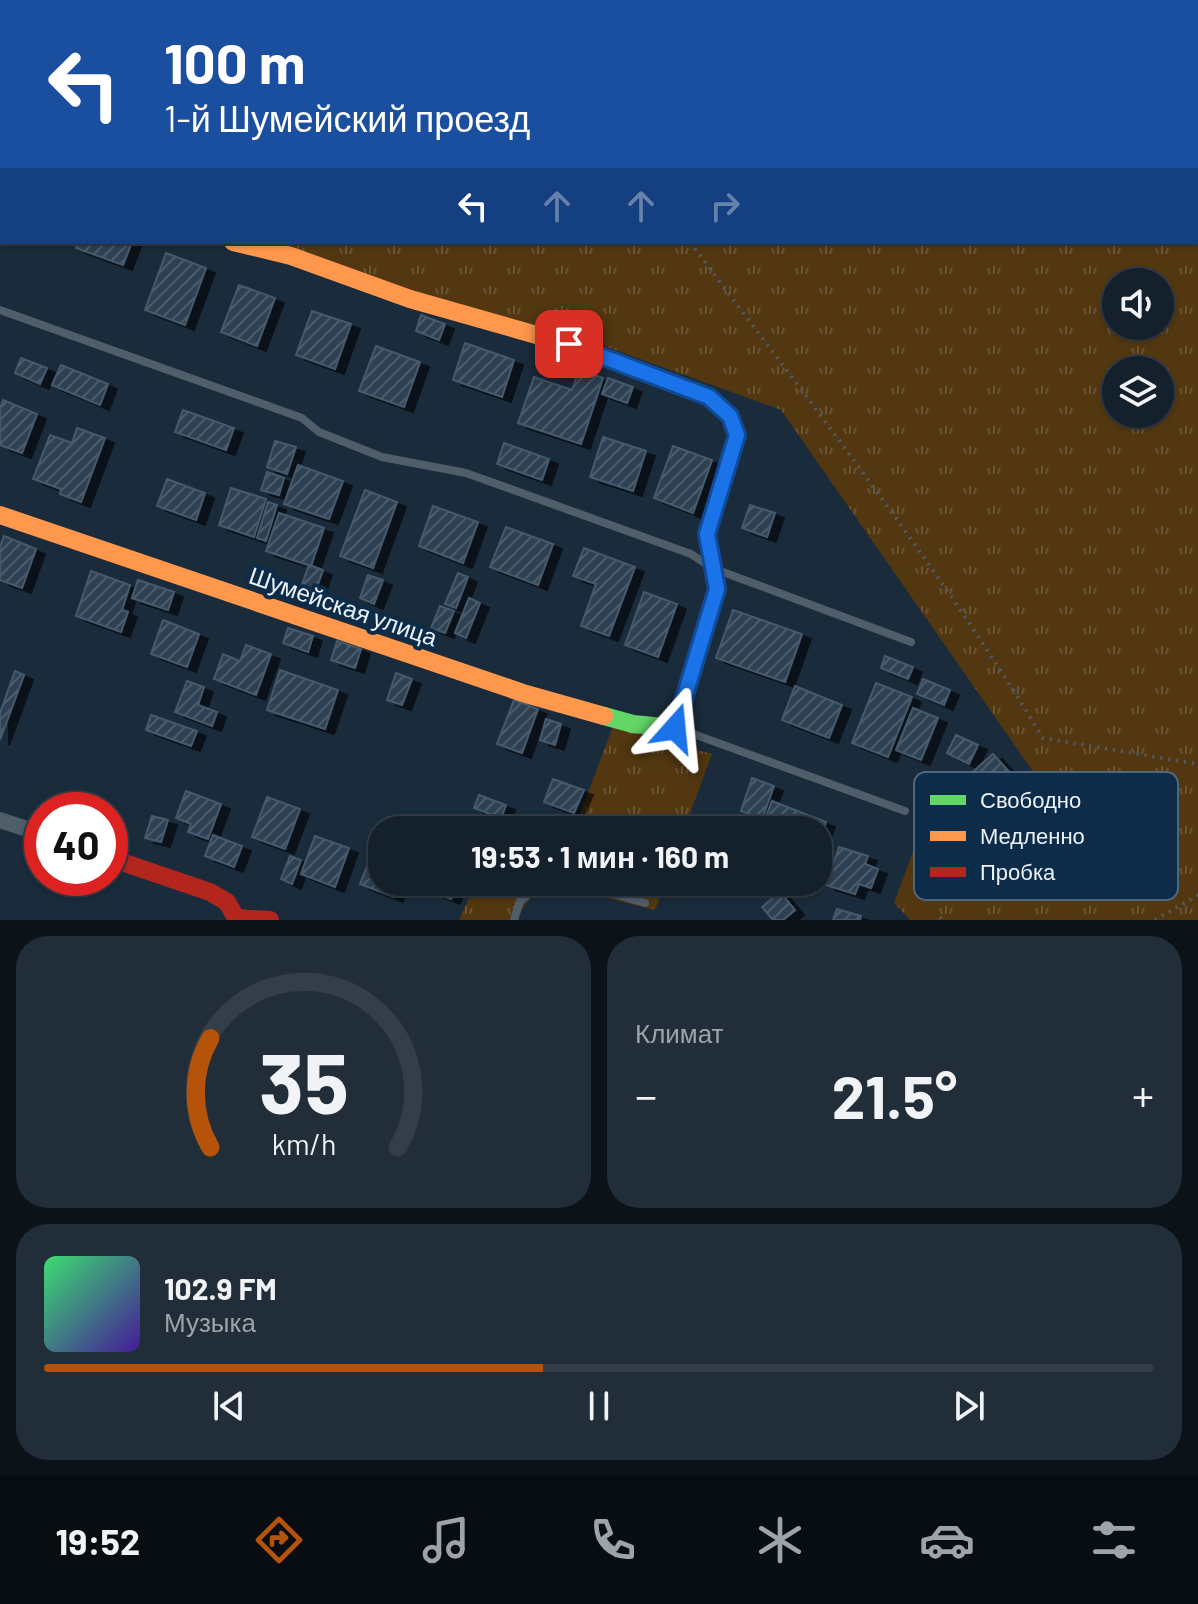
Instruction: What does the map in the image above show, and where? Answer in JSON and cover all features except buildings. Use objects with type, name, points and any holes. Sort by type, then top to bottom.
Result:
[{"type":"street","points":[[241,244],[291,256],[410,299],[569,344],[709,397],[730,416],[737,435],[707,534],[717,589],[675,728]]},
{"type":"street","name":"Шумейская улица","points":[[0,515],[526,694],[633,724],[675,728]]},
{"type":"street","points":[[0,820],[24,828]]},
{"type":"street","points":[[128,864],[210,892],[227,902],[235,919],[270,920]]},
{"type":"lane","points":[[0,310],[302,418],[319,432],[382,457],[466,473],[691,554],[712,568],[911,642]]},
{"type":"lane","points":[[675,728],[905,811]]},
{"type":"lane","points":[[514,920],[520,901],[526,896]]},
{"type":"lane","points":[[621,896],[645,903]]},
{"type":"path","points":[[692,244],[866,474],[1007,679],[1043,738],[1198,764]]},
{"type":"path","points":[[1155,920],[1198,895]]},
{"type":"green space","points":[[265,244],[1198,244],[1198,920],[910,920],[894,903],[914,849],[914,900],[1178,900],[1178,772],[1033,772],[781,410],[571,334],[410,293]]},
{"type":"green space","points":[[613,726],[712,754],[689,816],[579,816]]},
{"type":"green space","points":[[470,896],[534,896],[523,907],[518,920],[459,920]]},
{"type":"green space","points":[[599,896],[660,896],[655,910]]},
{"type":"traffic: fast","points":[[540,336],[709,397],[730,416],[737,435],[707,534],[717,589],[675,728],[633,724],[604,716]]},
{"type":"traffic: slow","points":[[241,244],[291,256],[410,299],[540,336]]},
{"type":"traffic: slow","points":[[0,515],[526,694],[604,716]]},
{"type":"traffic: jam","points":[[128,864],[210,892],[227,902],[236,918],[270,920]]},
{"type":"route","points":[[569,344],[709,397],[730,416],[737,435],[707,534],[717,589],[675,728]]}]
